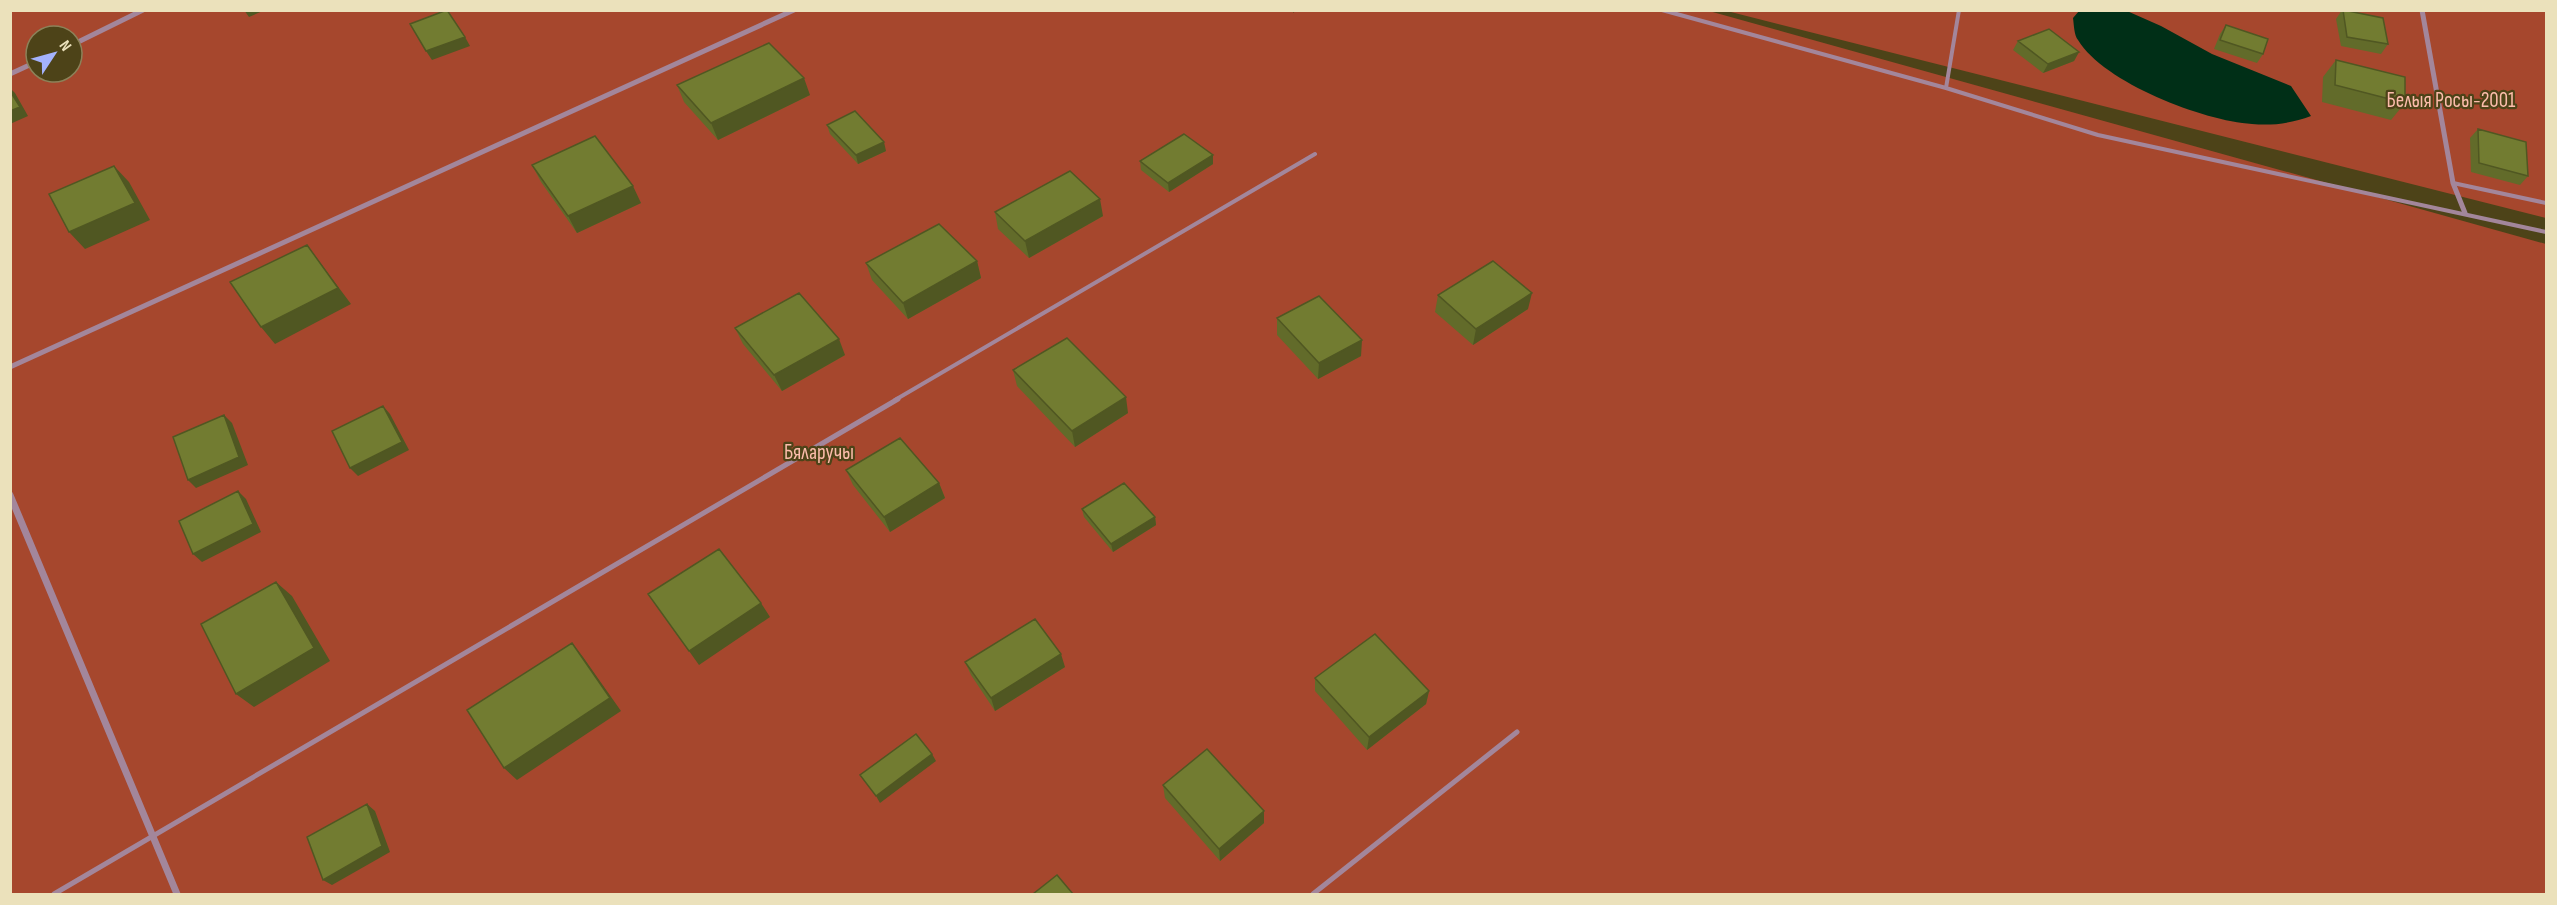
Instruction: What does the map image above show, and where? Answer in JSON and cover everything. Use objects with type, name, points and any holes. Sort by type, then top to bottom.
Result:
[{"type":"street","points":[[84,39],[143,10]]},
{"type":"street","points":[[10,367],[794,10]]},
{"type":"street","points":[[2422,10],[2453,183],[2465,213]]},
{"type":"street","points":[[10,74],[24,68]]},
{"type":"street","points":[[10,495],[177,894]]},
{"type":"lane","points":[[1662,10],[1946,88],[2098,135],[2547,232]]},
{"type":"lane","points":[[1946,88],[1959,10]]},
{"type":"lane","points":[[54,894],[153,838],[1315,154]]},
{"type":"lane","points":[[2453,183],[2547,203]]},
{"type":"lane","points":[[1313,894],[1517,732]]},
{"type":"green space","name":"Бяларучы","points":[[1297,10],[1709,11],[2546,244],[2546,894],[11,894],[10,11],[1294,11],[1293,13]]},
{"type":"green space","name":"Белыя Росы-2001","points":[[1727,11],[2546,11],[2546,218]]},
{"type":"shaded area","points":[[2079,11],[2127,11],[2161,26],[2212,54],[2291,86],[2311,116],[2282,123],[2252,124],[2208,116],[2157,97],[2109,71],[2091,56],[2075,33],[2073,18]]},
{"type":"building","points":[[447,10],[465,37],[426,51],[410,24]]},
{"type":"building","points":[[2343,10],[2383,18],[2388,44],[2347,37]]},
{"type":"building","points":[[2226,25],[2268,39],[2263,54],[2220,40]]},
{"type":"building","points":[[2049,29],[2079,52],[2048,64],[2018,41]]},
{"type":"building","points":[[769,43],[804,78],[711,123],[677,85]]},
{"type":"building","points":[[2336,60],[2405,77],[2405,103],[2335,85]]},
{"type":"building","points":[[10,91],[20,107],[10,111]]},
{"type":"building","points":[[855,111],[884,142],[856,155],[827,125]]},
{"type":"building","points":[[2478,129],[2526,142],[2528,176],[2479,163]]},
{"type":"building","points":[[1184,134],[1213,155],[1168,183],[1140,161]]},
{"type":"building","points":[[595,136],[633,186],[568,216],[532,165]]},
{"type":"building","points":[[114,166],[135,203],[69,232],[49,194]]},
{"type":"building","points":[[1070,171],[1100,199],[1025,241],[995,212]]},
{"type":"building","points":[[939,224],[977,261],[903,303],[866,263]]},
{"type":"building","points":[[307,245],[338,288],[261,327],[230,282]]},
{"type":"building","points":[[1493,261],[1532,293],[1476,329],[1438,295]]},
{"type":"building","points":[[799,293],[839,339],[774,375],[735,328]]},
{"type":"building","points":[[1319,296],[1362,340],[1319,363],[1277,318]]},
{"type":"building","points":[[1067,338],[1126,397],[1072,431],[1013,370]]},
{"type":"building","points":[[383,406],[402,442],[350,468],[332,431]]},
{"type":"building","points":[[224,415],[239,457],[188,480],[173,437]]},
{"type":"building","points":[[900,438],[939,483],[884,517],[846,470]]},
{"type":"building","points":[[1124,483],[1155,517],[1111,544],[1082,509]]},
{"type":"building","points":[[238,491],[253,524],[193,554],[179,521]]},
{"type":"building","points":[[719,549],[761,603],[689,651],[648,594]]},
{"type":"building","points":[[276,582],[314,648],[236,694],[201,624]]},
{"type":"building","points":[[1035,619],[1061,654],[991,698],[965,662]]},
{"type":"building","points":[[1375,634],[1429,691],[1369,737],[1315,678]]},
{"type":"building","points":[[572,643],[610,698],[504,768],[467,710]]},
{"type":"building","points":[[916,734],[932,754],[876,796],[860,775]]},
{"type":"building","points":[[1207,749],[1264,811],[1219,849],[1163,785]]},
{"type":"building","points":[[367,804],[382,846],[323,880],[307,837]]},
{"type":"building","points":[[1057,875],[1073,894],[1033,894]]}]
